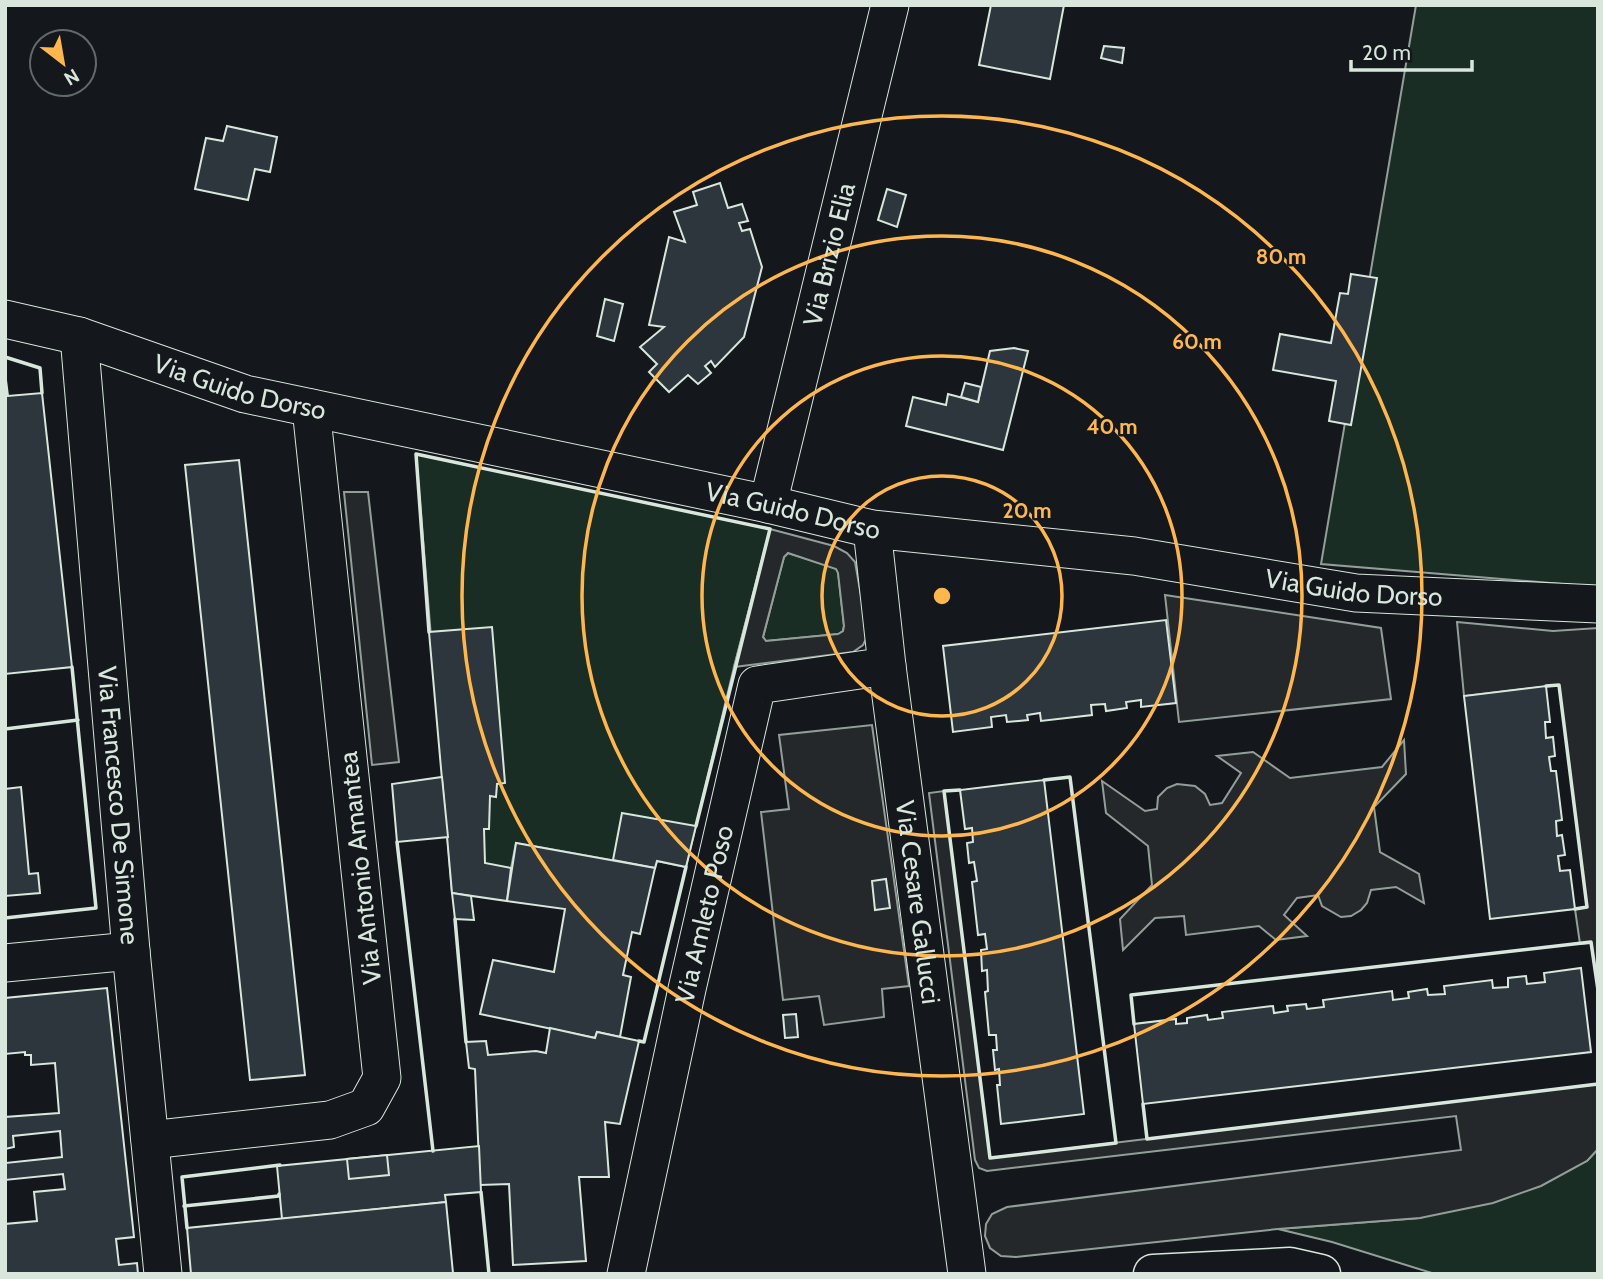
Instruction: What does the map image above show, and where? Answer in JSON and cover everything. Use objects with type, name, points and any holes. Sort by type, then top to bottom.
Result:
[{"type":"main road","points":[[1153,1274],[1290,1267],[1321,1274]]},
{"type":"street","name":"Via Brizio Elia","points":[[768,504],[890,5]]},
{"type":"street","name":"Via Guido Dorso","points":[[5,319],[79,337],[245,394],[768,504],[872,529],[1134,556],[1356,593],[1598,604]]},
{"type":"street","name":"Via Francesco De Simone","points":[[79,337],[131,951],[163,1274]]},
{"type":"street","name":"Via Antonio Amantea","points":[[150,1140],[330,1119],[366,1107],[382,1079],[311,408]]},
{"type":"street","name":"Via Cesare Gallucci","points":[[872,529],[887,666],[967,1274]]},
{"type":"street","name":"Via Amleto Poso","points":[[626,1274],[687,989],[757,685],[887,666]]},
{"type":"street","points":[[5,962],[131,951]]},
{"type":"green space","points":[[1416,5],[1598,5],[1598,587],[1321,564]]},
{"type":"green space","points":[[416,454],[770,529],[686,867],[657,861],[655,868],[516,843],[511,868],[452,893]]},
{"type":"green space","points":[[788,553],[836,568],[844,626],[839,634],[766,641],[763,637],[784,557]]},
{"type":"green space","points":[[1598,1149],[1598,1274],[1435,1274],[1332,1242],[1278,1229],[1420,1218],[1587,1161]]},
{"type":"shaded area","points":[[344,492],[368,492],[399,762],[372,765]]},
{"type":"shaded area","points":[[770,529],[834,546],[847,553],[855,562],[868,635],[863,645],[853,652],[734,667]],"holes":[[[788,553],[836,569],[843,631],[838,634],[766,641],[763,637],[784,557]]]},
{"type":"shaded area","points":[[1165,595],[1381,628],[1391,699],[1179,722]]},
{"type":"shaded area","points":[[1457,622],[1553,631],[1598,628],[1598,990],[1591,943],[1580,944],[1575,909],[1587,907],[1559,685],[1464,696]]},
{"type":"shaded area","points":[[872,725],[909,986],[882,989],[884,1017],[824,1025],[819,996],[783,1000],[761,812],[789,809],[779,735]]},
{"type":"shaded area","points":[[1404,740],[1406,774],[1374,807],[1380,852],[1419,874],[1424,903],[1396,887],[1371,890],[1367,903],[1361,910],[1351,916],[1341,917],[1322,906],[1318,895],[1297,898],[1284,915],[1307,936],[1276,940],[1259,926],[1186,935],[1184,916],[1155,918],[1123,950],[1120,919],[1152,885],[1148,846],[1106,813],[1102,781],[1145,811],[1157,809],[1158,797],[1167,788],[1177,784],[1195,786],[1205,794],[1210,805],[1222,803],[1241,773],[1217,756],[1253,752],[1290,778],[1382,767]]},
{"type":"shaded area","points":[[944,791],[990,1158],[1598,1084],[1598,1149],[1587,1161],[1541,1186],[1493,1203],[1420,1218],[1278,1229],[1016,1257],[1001,1256],[990,1248],[985,1236],[986,1224],[992,1214],[1007,1207],[1461,1150],[1456,1116],[987,1171],[979,1168],[975,1160],[929,793]]},
{"type":"building","points":[[991,5],[1064,5],[1050,79],[979,65]]},
{"type":"building","points":[[1104,46],[1124,48],[1122,63],[1101,58]]},
{"type":"building","points":[[227,126],[277,137],[270,172],[255,169],[248,200],[195,189],[206,138],[223,141]]},
{"type":"building","points":[[720,183],[728,208],[742,204],[748,221],[739,223],[742,231],[750,229],[762,267],[744,337],[715,367],[711,361],[705,366],[711,373],[698,384],[688,375],[669,392],[649,372],[657,364],[640,347],[664,327],[649,325],[669,237],[685,242],[674,212],[697,205],[693,192]]},
{"type":"building","points":[[887,189],[906,195],[897,227],[878,220]]},
{"type":"building","points":[[1351,274],[1377,278],[1351,425],[1329,421],[1336,381],[1273,370],[1280,334],[1331,343],[1340,293],[1348,294]]},
{"type":"building","points":[[605,299],[623,304],[614,341],[597,336]]},
{"type":"building","points":[[1014,348],[1028,351],[1003,450],[906,426],[913,397],[946,405],[948,394],[978,402],[990,351]]},
{"type":"building","points":[[5,372],[8,396],[42,393],[72,667],[5,674]]},
{"type":"building","points":[[965,383],[981,387],[978,402],[961,397]]},
{"type":"building","points":[[239,460],[305,1075],[250,1080],[185,465]]},
{"type":"building","points":[[1166,620],[1176,703],[1141,707],[1141,700],[1126,702],[1127,708],[1106,711],[1105,704],[1091,705],[1092,715],[1041,721],[1040,713],[1027,715],[1028,720],[1007,722],[1006,715],[991,717],[992,727],[953,732],[943,646]]},
{"type":"building","points":[[492,627],[505,783],[497,784],[496,797],[490,796],[489,829],[484,829],[485,863],[511,868],[507,901],[452,893],[429,632]]},
{"type":"building","points":[[1546,686],[1550,722],[1545,722],[1546,738],[1553,737],[1555,756],[1549,757],[1551,771],[1556,771],[1562,820],[1556,821],[1557,836],[1562,835],[1565,855],[1558,856],[1560,871],[1570,870],[1575,909],[1490,919],[1464,696]]},
{"type":"building","points":[[442,777],[448,837],[397,842],[392,784]]},
{"type":"building","points":[[1044,780],[1084,1114],[1001,1124],[997,1085],[1000,1085],[999,1069],[995,1070],[993,1050],[997,1050],[996,1035],[989,1035],[985,992],[988,991],[987,970],[982,971],[981,950],[987,949],[985,934],[978,935],[972,882],[977,881],[974,862],[969,863],[967,843],[973,842],[972,828],[965,829],[960,790]]},
{"type":"building","points":[[21,787],[29,874],[38,873],[40,893],[5,896],[5,789]]},
{"type":"building","points":[[622,813],[696,826],[686,867],[657,861],[655,868],[613,860]]},
{"type":"building","points":[[516,843],[655,868],[640,934],[632,932],[623,975],[631,977],[620,1037],[597,1032],[595,1038],[480,1014],[493,960],[554,972],[565,909],[507,901]]},
{"type":"building","points":[[886,879],[890,908],[875,910],[872,881]]},
{"type":"building","points":[[452,893],[471,896],[474,920],[455,919]]},
{"type":"building","points":[[1581,968],[1591,1052],[1143,1104],[1134,1024],[1176,1019],[1176,1024],[1187,1023],[1187,1018],[1207,1015],[1208,1020],[1223,1018],[1222,1012],[1273,1006],[1274,1013],[1288,1011],[1287,1006],[1306,1004],[1307,1009],[1324,1007],[1323,1000],[1392,991],[1393,1000],[1409,998],[1408,992],[1427,989],[1428,995],[1445,994],[1444,986],[1492,980],[1493,988],[1508,987],[1508,978],[1526,976],[1527,984],[1545,982],[1544,973]]},
{"type":"building","points":[[107,988],[134,1237],[116,1239],[119,1265],[137,1263],[138,1274],[5,1274],[5,1224],[37,1221],[34,1192],[65,1189],[63,1174],[5,1180],[5,1151],[6,1163],[62,1157],[60,1131],[13,1136],[14,1147],[5,1149],[5,1117],[59,1113],[55,1063],[31,1065],[31,1055],[25,1055],[25,1052],[5,1054],[5,998]]},
{"type":"building","points":[[796,1014],[798,1037],[785,1038],[783,1015]]},
{"type":"building","points":[[550,1028],[595,1038],[597,1032],[639,1041],[620,1124],[605,1122],[609,1177],[579,1177],[586,1261],[513,1265],[509,1184],[480,1185],[475,1069],[469,1068],[466,1042],[486,1041],[488,1055],[536,1051],[546,1053]]},
{"type":"building","points":[[479,1146],[481,1192],[445,1195],[446,1202],[282,1219],[277,1166]]},
{"type":"building","points":[[387,1155],[389,1175],[349,1179],[347,1159]]},
{"type":"building","points":[[446,1202],[453,1273],[191,1274],[187,1228]]},
{"type":"wall","points":[[5,357],[40,368],[42,393]]},
{"type":"wall","points":[[429,632],[416,454],[770,529],[696,826]]},
{"type":"wall","points":[[5,918],[96,908],[72,667]]},
{"type":"wall","points":[[1546,686],[1559,685],[1587,907],[1575,909]]},
{"type":"wall","points":[[5,729],[78,720]]},
{"type":"wall","points":[[960,790],[944,791],[990,1158],[1116,1143],[1070,777],[1044,780]]},
{"type":"wall","points":[[397,842],[433,1151]]},
{"type":"wall","points":[[639,1041],[644,1042],[686,867]]},
{"type":"wall","points":[[455,919],[466,1042]]},
{"type":"wall","points":[[1134,1024],[1131,995],[1591,942],[1598,990]]},
{"type":"wall","points":[[1143,1104],[1147,1139],[1598,1084]]},
{"type":"wall","points":[[187,1228],[182,1177],[280,1165]]},
{"type":"wall","points":[[481,1192],[489,1274]]},
{"type":"wall","points":[[184,1206],[279,1194]]}]
